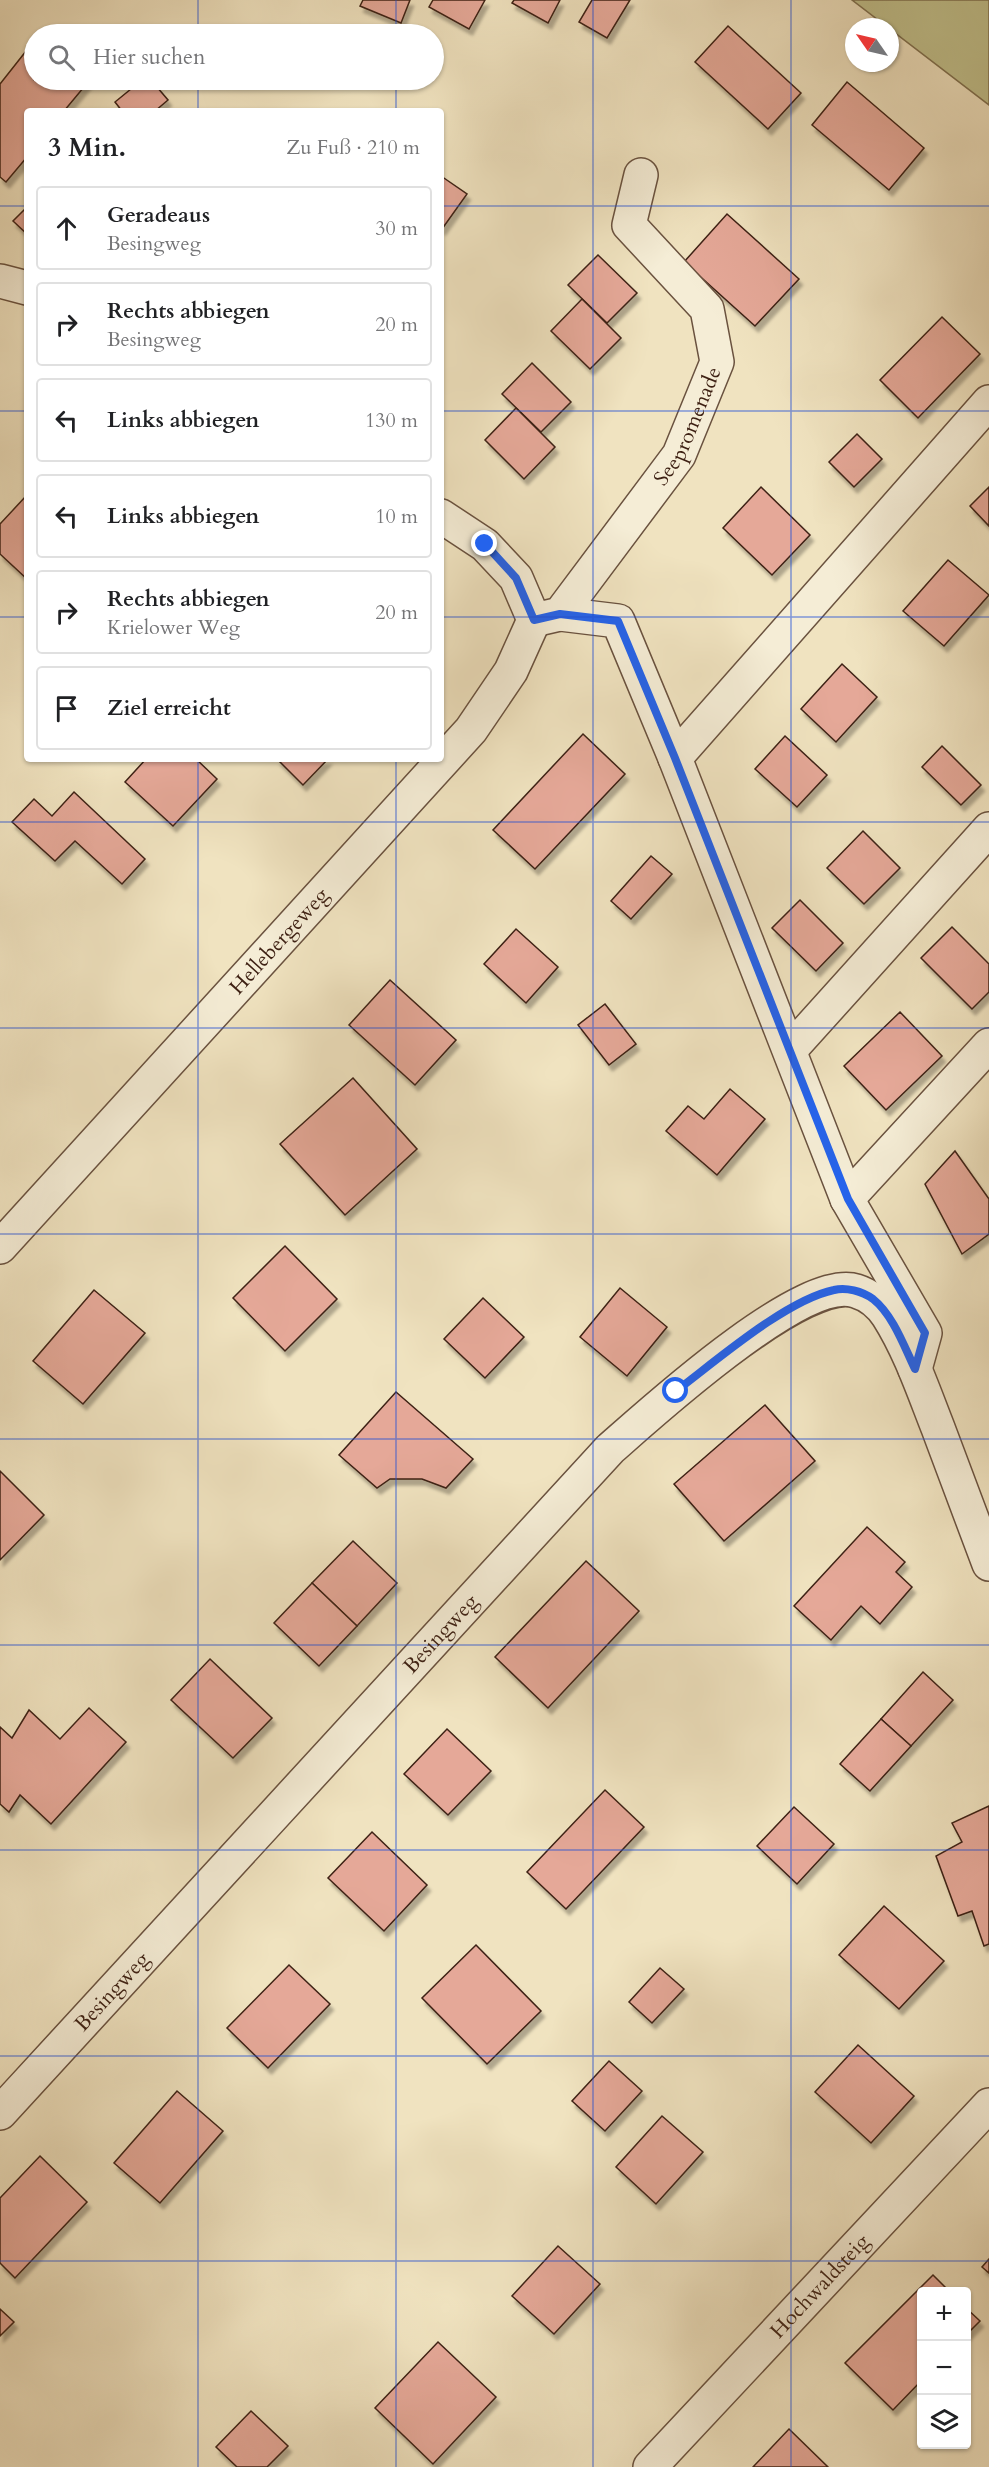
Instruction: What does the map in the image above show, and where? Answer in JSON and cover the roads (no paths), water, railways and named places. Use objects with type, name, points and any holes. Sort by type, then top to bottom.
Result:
[{"type":"street","name":"Seepromenade","points":[[547,617],[679,455],[717,362],[707,309],[629,225],[641,175]]},
{"type":"street","points":[[0,281],[24,287]]},
{"type":"street","points":[[675,758],[989,402]]},
{"type":"street","points":[[444,518],[485,544],[547,617],[618,621],[675,758],[848,1199],[925,1333],[915,1369]]},
{"type":"street","name":"Hellebergeweg","points":[[444,760],[471,730],[547,617]]},
{"type":"street","name":"Hellebergeweg","points":[[0,1247],[442,762]]},
{"type":"street","points":[[790,1050],[989,830]]},
{"type":"street","points":[[848,1199],[989,1045]]},
{"type":"street","name":"Besingweg","points":[[0,2113],[610,1449],[676,1391],[758,1329],[813,1296],[836,1289],[855,1290],[872,1299],[887,1314],[915,1369],[989,1564]]},
{"type":"street","name":"Hochwaldsteig","points":[[650,2467],[989,2104]]}]
